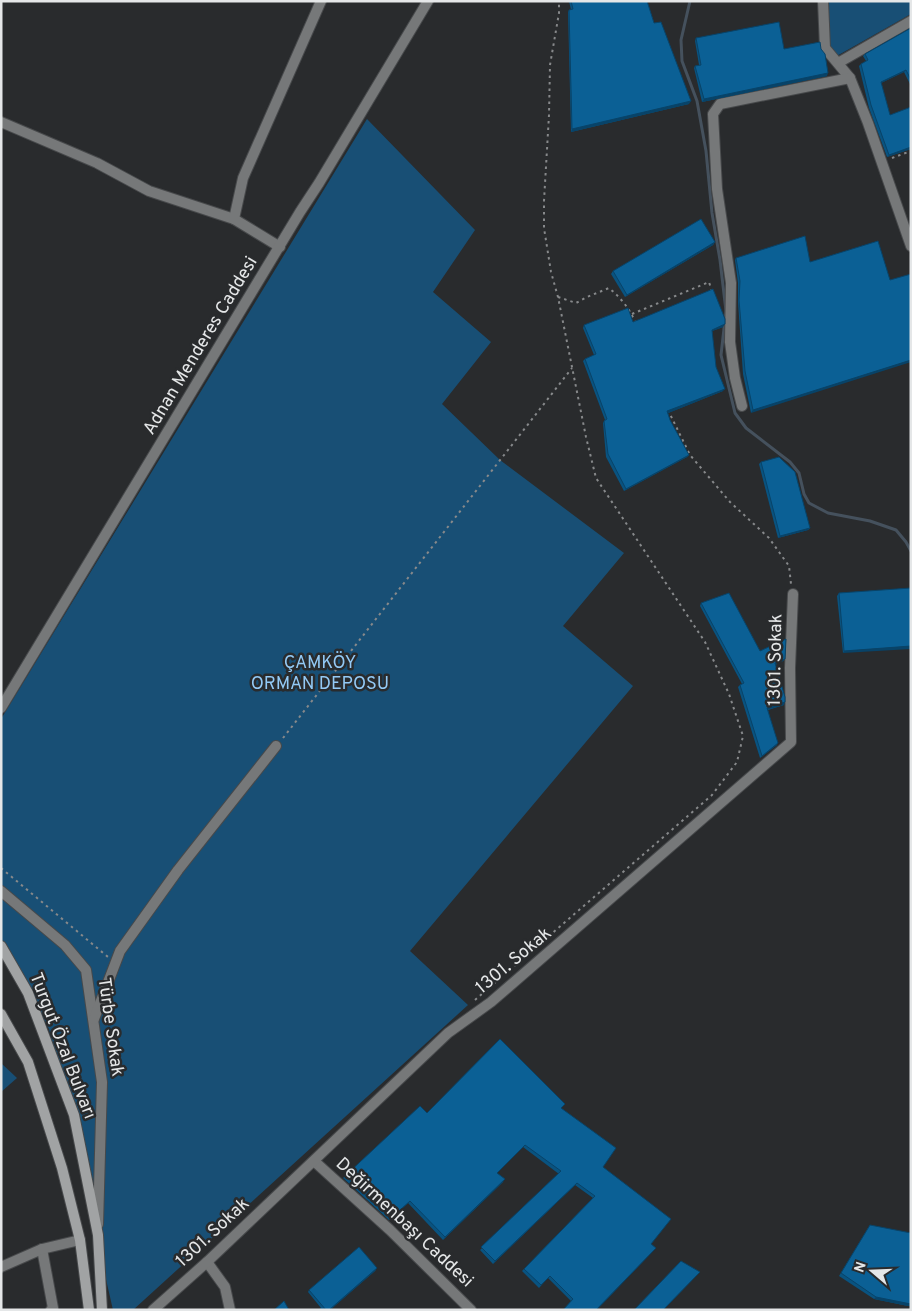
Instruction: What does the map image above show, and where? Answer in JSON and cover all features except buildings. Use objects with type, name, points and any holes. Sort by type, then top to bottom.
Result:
[{"type":"main road","name":"Turgut Özal Bulvarı","points":[[1,946],[28,992],[74,1115],[98,1235],[102,1310]]},
{"type":"main road","points":[[1,1014],[28,1062],[62,1168],[80,1240],[89,1310]]},
{"type":"street","points":[[234,220],[243,178],[321,1]]},
{"type":"street","name":"Adnan Menderes Caddesi","points":[[1,708],[428,1]]},
{"type":"street","points":[[822,1],[825,48],[850,78],[868,123],[911,246]]},
{"type":"street","points":[[838,63],[911,21]]},
{"type":"street","points":[[742,406],[735,378],[730,342],[731,283],[717,189],[713,114],[720,104],[850,78]]},
{"type":"street","points":[[1,122],[97,163],[150,191],[234,220],[280,247]]},
{"type":"street","name":"1301. Sokak","points":[[153,1310],[207,1262],[448,1033],[498,996],[791,742],[790,668],[793,594]]},
{"type":"street","points":[[93,1020],[120,951],[178,870],[276,746]]},
{"type":"street","name":"Türbe Sokak","points":[[1,891],[65,945],[86,970],[102,1082],[98,1235]]},
{"type":"street","name":"Değirmenbaşı Caddesi","points":[[314,1161],[390,1230],[471,1310]]},
{"type":"street","points":[[1,1267],[42,1250],[80,1240]]},
{"type":"street","points":[[42,1250],[53,1308],[51,1310]]},
{"type":"street","points":[[207,1262],[225,1287],[230,1310]]},
{"type":"path","points":[[475,999],[712,795],[737,762],[743,736],[729,694],[705,642],[596,478],[558,297],[551,272],[544,228],[550,65],[559,13],[559,1]]},
{"type":"path","points":[[881,161],[911,151]]},
{"type":"path","points":[[632,314],[708,282],[715,298]]},
{"type":"path","points":[[558,297],[576,303],[608,288],[621,298],[632,314],[639,331]]},
{"type":"path","points":[[276,746],[572,368]]},
{"type":"path","points":[[668,409],[690,455],[730,502],[769,538],[789,566],[793,594]]},
{"type":"path","points":[[1,868],[116,963]]},
{"type":"green space","points":[[826,1],[911,1],[911,14],[835,57],[828,47]]},
{"type":"green space","name":"ÇAMKÖY ORMAN DEPOSU","points":[[367,119],[475,230],[433,292],[491,342],[442,404],[500,460],[624,553],[563,626],[633,686],[410,951],[468,1005],[133,1310],[113,1310],[49,1029],[1,949],[1,719]]},
{"type":"green space","points":[[1,1063],[17,1078],[1,1092]]},
{"type":"waterway","points":[[690,1],[681,40],[682,61],[697,101],[706,151],[712,213],[726,311],[721,355],[735,413],[746,428],[790,462],[799,473],[804,494],[809,503],[828,513],[870,521],[896,530],[911,551]]}]
